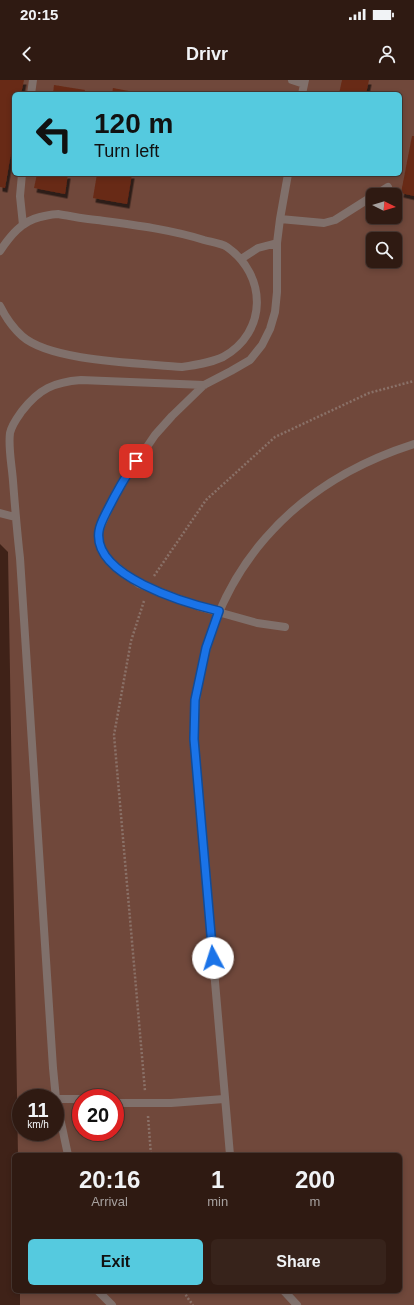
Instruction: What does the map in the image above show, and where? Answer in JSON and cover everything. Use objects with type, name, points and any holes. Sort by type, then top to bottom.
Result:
[{"type":"lane","points":[[31,92],[33,80]]},
{"type":"lane","points":[[292,80],[305,82],[302,92]]},
{"type":"lane","points":[[22,176],[20,196],[23,225]]},
{"type":"lane","points":[[285,627],[257,623],[219,611],[200,607],[140,584],[109,561],[101,549],[99,530],[117,491],[155,435],[204,385],[250,360],[262,345],[270,329],[275,312],[277,292],[277,243],[288,176]]},
{"type":"lane","points":[[280,219],[324,222],[335,220],[366,201]]},
{"type":"lane","points":[[0,251],[10,236],[23,225],[39,217],[56,214],[143,226],[192,236],[225,246],[241,259],[249,271],[256,288],[257,302],[255,316],[249,332],[240,344],[224,356],[199,365],[182,366],[78,357],[41,347],[23,337],[8,321],[0,306]]},
{"type":"lane","points":[[241,259],[258,248],[277,243]]},
{"type":"lane","points":[[55,1089],[20,558],[15,517],[10,432],[15,419],[28,403],[41,391],[64,381],[81,380],[204,385]]},
{"type":"lane","points":[[230,1153],[194,739],[195,700],[206,648],[219,611],[232,584],[250,556],[281,521],[323,486],[369,461],[414,444]]},
{"type":"lane","points":[[0,513],[15,517]]},
{"type":"lane","points":[[124,1103],[224,1099]]},
{"type":"lane","points":[[64,1136],[68,1153]]},
{"type":"lane","points":[[100,1293],[112,1305]]},
{"type":"lane","points":[[286,1293],[297,1305]]},
{"type":"path","points":[[185,1293],[193,1305]]},
{"type":"shaded area","points":[[0,80],[414,80],[414,1305],[20,1305],[20,1293],[402,1293],[402,1153],[18,1153],[18,1141],[64,1141],[64,1089],[17,1089],[8,552],[0,544]]},
{"type":"building","points":[[0,80],[24,80],[21,92],[12,92],[12,148],[5,188],[0,187]]},
{"type":"building","points":[[342,80],[369,80],[366,92],[339,92]]},
{"type":"building","points":[[54,85],[85,90],[84,92],[53,92]]},
{"type":"building","points":[[113,88],[134,92],[112,92]]},
{"type":"building","points":[[412,136],[414,136],[414,196],[402,193]]},
{"type":"building","points":[[37,176],[68,176],[65,194],[34,188]]},
{"type":"building","points":[[97,176],[132,176],[127,204],[93,198]]},
{"type":"route","points":[[136,461],[117,491],[99,530],[101,549],[109,561],[140,584],[200,607],[219,611],[206,648],[195,700],[194,739],[213,958]]}]
